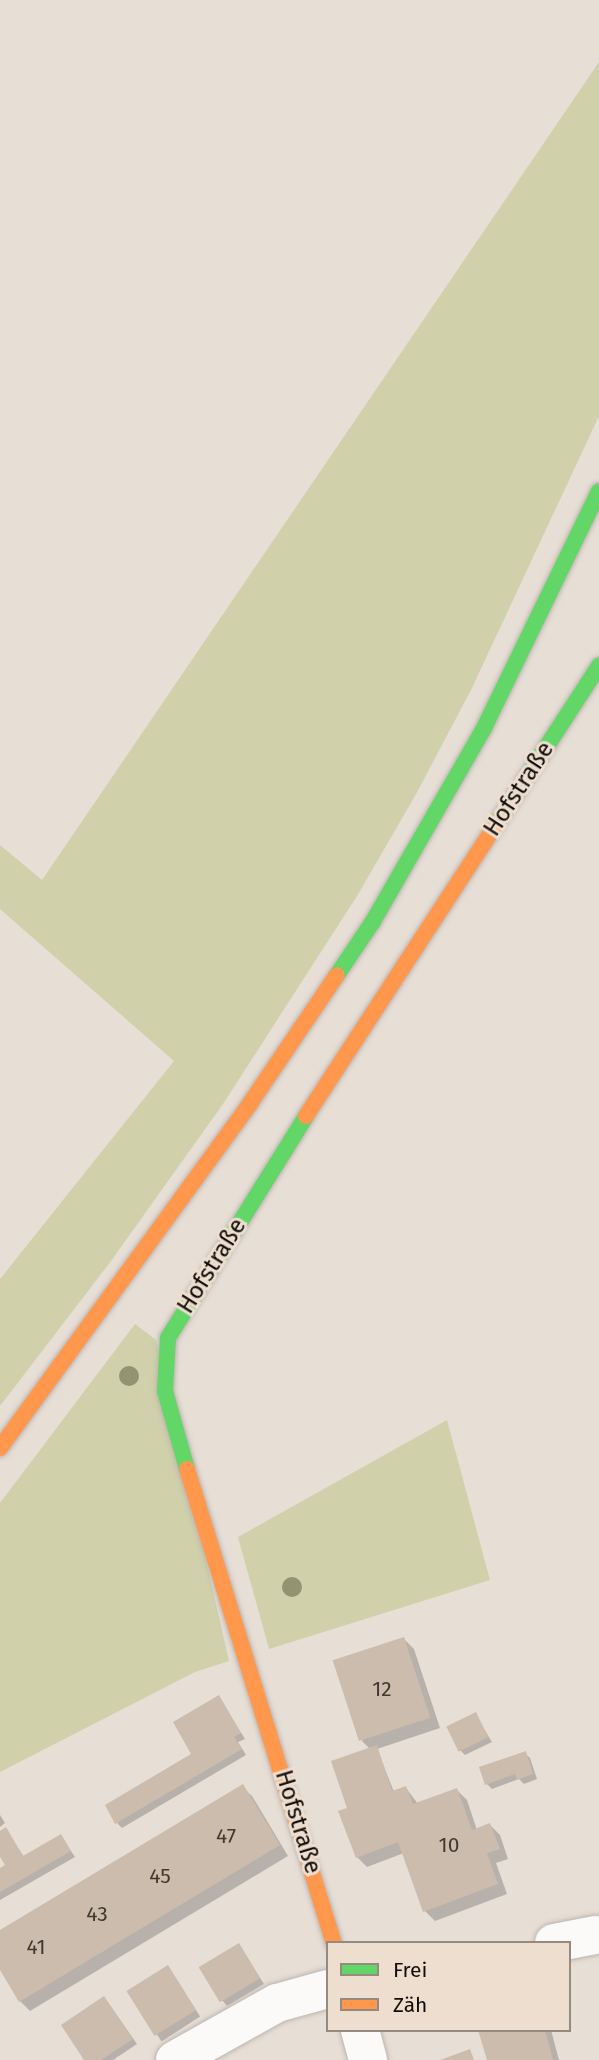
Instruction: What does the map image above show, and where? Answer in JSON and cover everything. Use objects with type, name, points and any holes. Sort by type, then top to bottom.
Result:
[{"type":"street","points":[[0,1448],[251,1102],[372,923],[484,728],[599,491]]},
{"type":"street","name":"Hofstraße","points":[[333,1941],[173,1424],[165,1391],[168,1338],[261,1186],[599,666]]},
{"type":"street","points":[[564,1941],[595,1935]]},
{"type":"street","points":[[175,2060],[277,2003],[326,1990]]},
{"type":"street","points":[[361,2032],[368,2060]]},
{"type":"green space","points":[[599,62],[599,416],[471,690],[415,796],[357,896],[223,1104],[111,1261],[0,1406],[0,1279],[174,1061],[0,909],[0,845],[42,880]]},
{"type":"green space","points":[[135,1324],[156,1340],[229,1661],[195,1672],[0,1772],[0,1503]]},
{"type":"green space","points":[[447,1420],[490,1580],[269,1649],[238,1537]]},
{"type":"building","points":[[404,1637],[430,1718],[359,1741],[333,1660]]},
{"type":"building","points":[[219,1695],[241,1733],[234,1737],[242,1749],[115,1824],[105,1805],[191,1754],[173,1722]]},
{"type":"building","points":[[476,1712],[488,1737],[459,1752],[446,1726]]},
{"type":"building","points":[[377,1745],[392,1791],[406,1786],[413,1804],[457,1788],[472,1830],[490,1823],[500,1849],[487,1853],[498,1884],[423,1912],[398,1842],[356,1858],[338,1811],[347,1808],[331,1761]]},
{"type":"building","points":[[526,1751],[533,1774],[517,1780],[515,1774],[485,1785],[479,1767]]},
{"type":"building","points":[[243,1784],[280,1845],[19,2002],[0,1970],[0,1930]]},
{"type":"building","points":[[6,1827],[23,1856],[61,1834],[71,1851],[0,1892],[0,1868],[5,1865],[0,1857],[0,1831]]},
{"type":"building","points":[[239,1943],[260,1978],[220,2002],[199,1967]]},
{"type":"building","points":[[168,1965],[196,2010],[155,2036],[126,1991]]},
{"type":"building","points":[[104,1996],[133,2039],[101,2060],[84,2060],[61,2025]]},
{"type":"building","points":[[479,2032],[546,2032],[553,2060],[487,2060]]},
{"type":"building","points":[[470,2049],[474,2060],[440,2060]]},
{"type":"traffic: fast","points":[[337,975],[372,923],[484,728],[599,491]]},
{"type":"traffic: fast","points":[[499,820],[599,666]]},
{"type":"traffic: fast","points":[[187,1469],[165,1391],[168,1338],[306,1116]]},
{"type":"traffic: slow","points":[[306,1116],[499,820]]},
{"type":"traffic: slow","points":[[0,1448],[251,1102],[337,975]]},
{"type":"traffic: slow","points":[[187,1469],[333,1941]]}]
